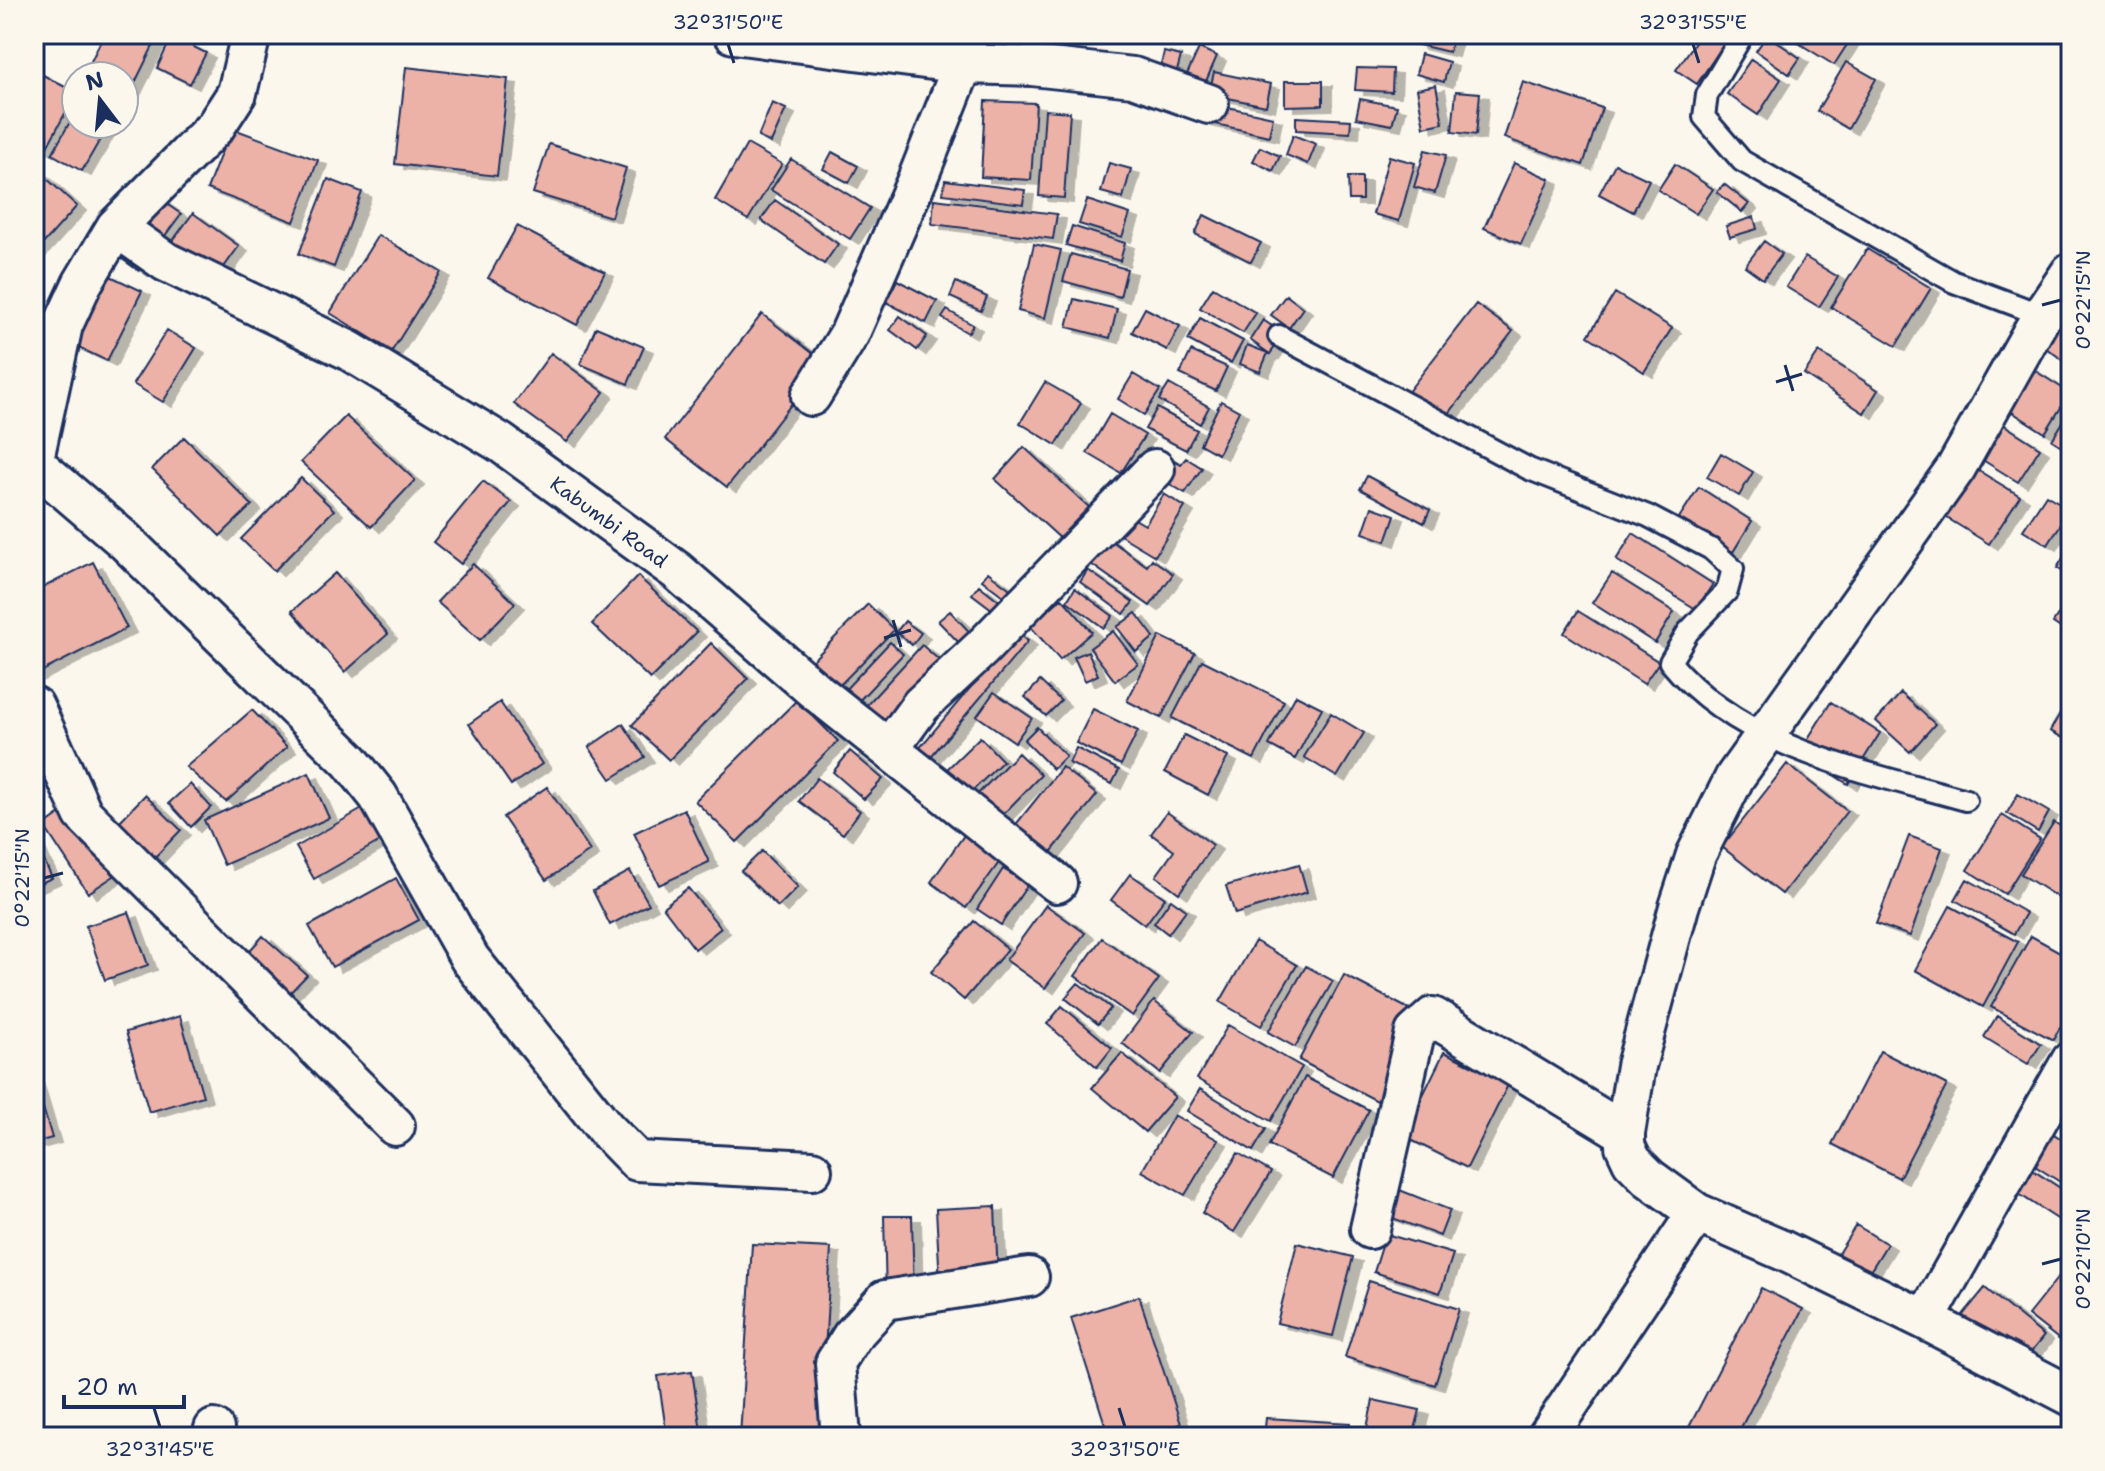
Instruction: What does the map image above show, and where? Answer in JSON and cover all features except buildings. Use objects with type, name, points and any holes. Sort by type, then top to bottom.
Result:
[{"type":"street","points":[[251,34],[237,93],[215,127],[116,227],[82,284],[63,325],[34,461],[125,541],[350,761],[378,796],[470,959],[605,1128],[637,1161],[812,1170]]},
{"type":"street","points":[[734,34],[965,49],[1032,66],[1133,77],[1209,104]]},
{"type":"street","points":[[811,396],[850,333],[917,180],[965,49]]},
{"type":"street","name":"Kabumbi Road","points":[[116,227],[166,262],[348,350],[501,443],[677,571],[789,669],[1057,883]]},
{"type":"street","points":[[2071,272],[2042,315],[1956,468],[1735,777],[1696,855],[1679,907],[1636,1066],[1625,1133],[1625,1146],[1632,1161],[1649,1178],[1697,1213],[1784,1251],[2071,1396]]},
{"type":"street","points":[[889,749],[921,705],[1003,628],[1155,469]]},
{"type":"street","points":[[34,706],[83,814],[395,1126]]},
{"type":"street","points":[[1370,1229],[1415,1033],[1433,1017],[1625,1133]]},
{"type":"street","points":[[1925,1320],[2071,1061]]},
{"type":"street","points":[[1547,1437],[1697,1213]]},
{"type":"street","points":[[841,1437],[835,1363],[852,1336],[885,1300],[1029,1277]]},
{"type":"lane","points":[[1743,34],[1707,95],[1704,117],[1742,161],[1954,282],[2042,315]]},
{"type":"lane","points":[[1279,336],[1529,469],[1648,516],[1711,549],[1733,569],[1727,591],[1688,632],[1670,662],[1690,686],[1766,736],[1851,767],[1966,800]]}]
